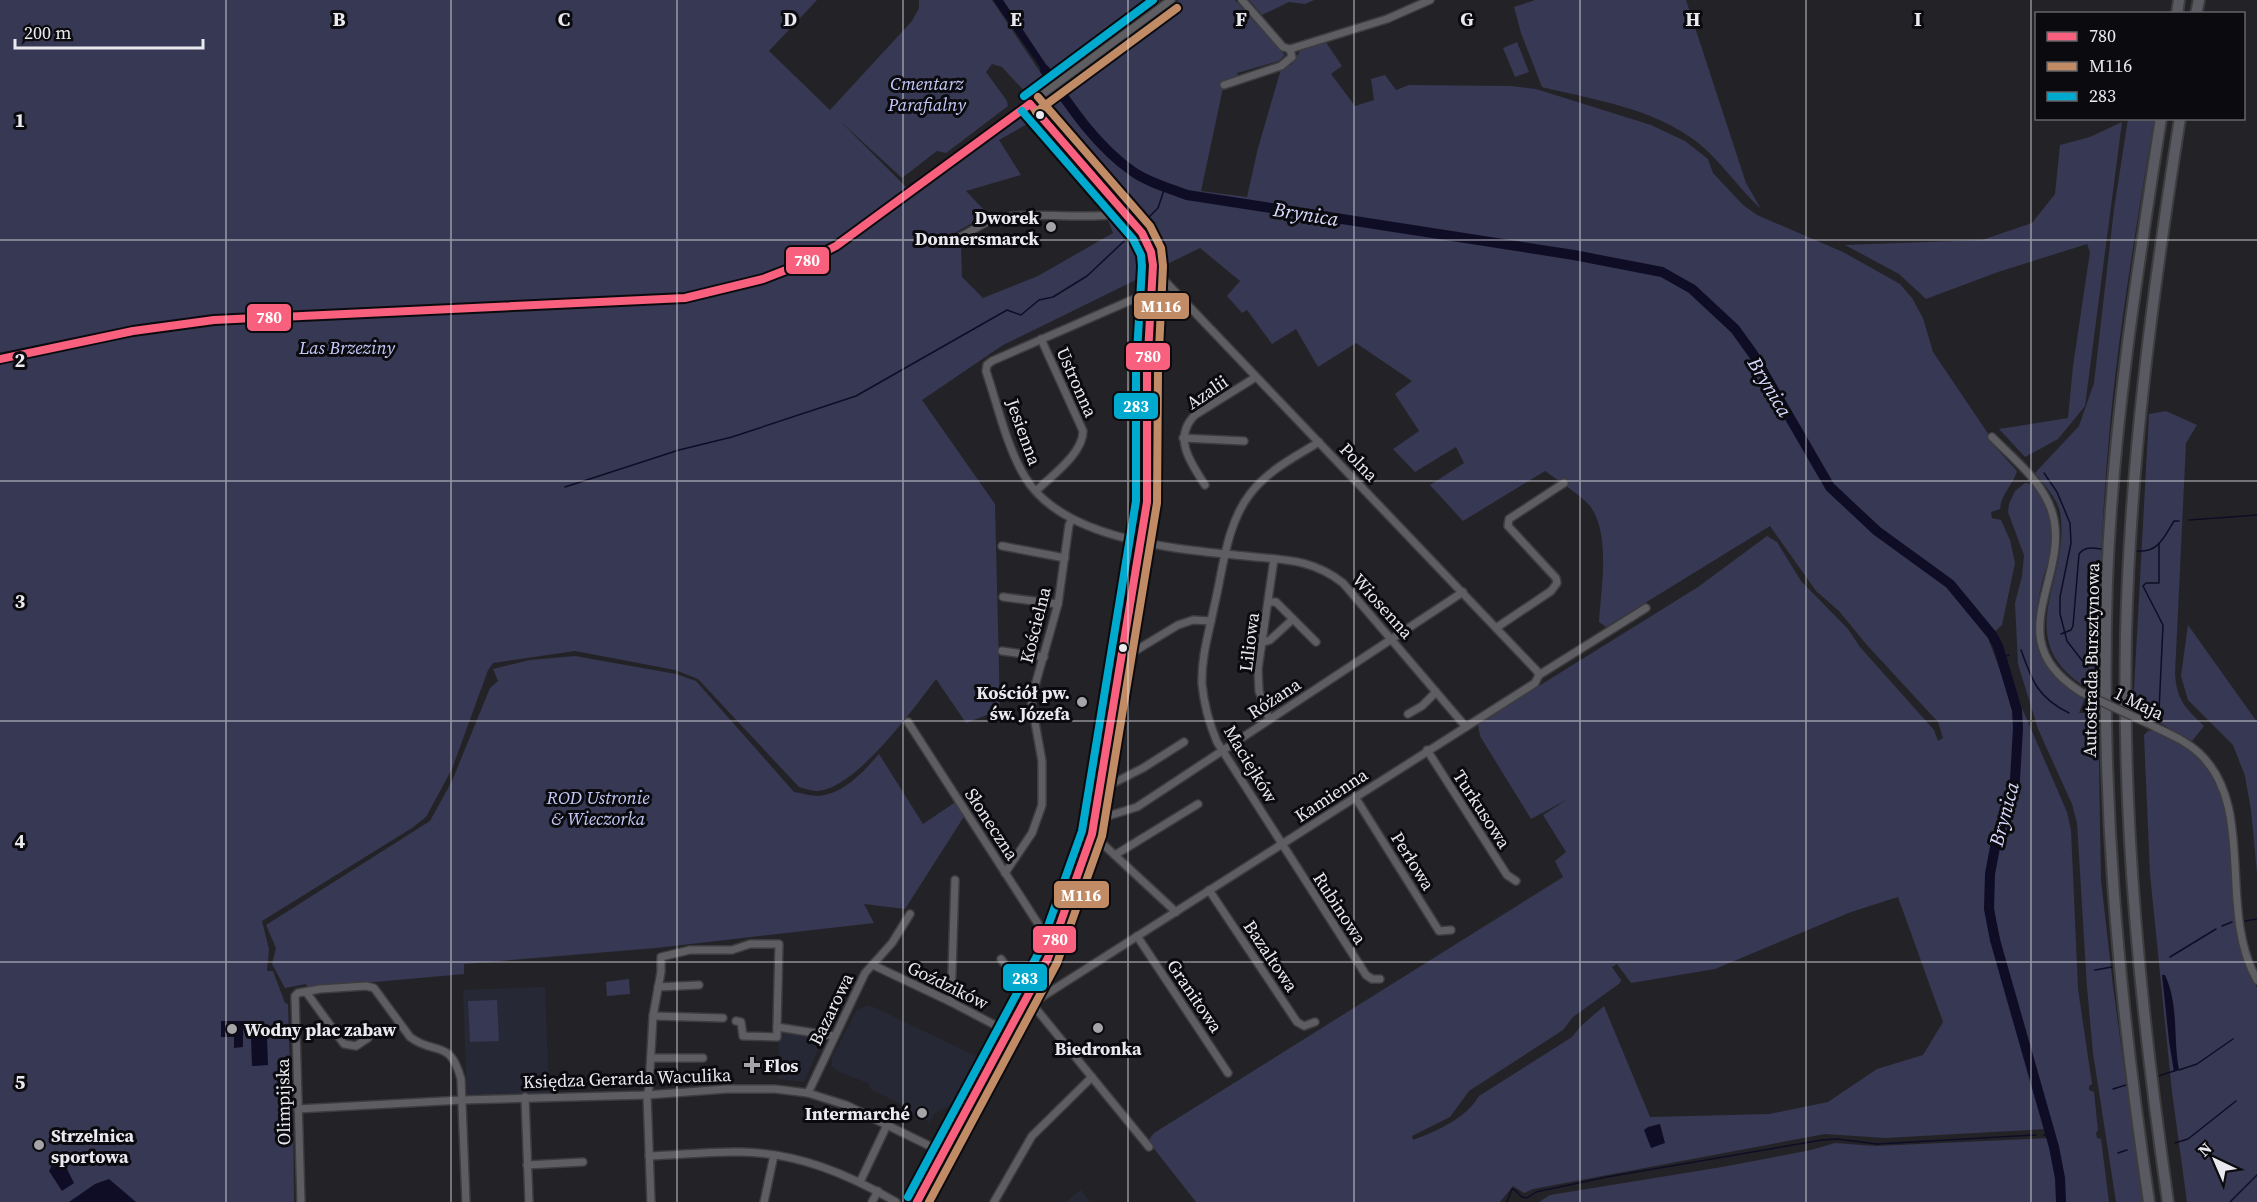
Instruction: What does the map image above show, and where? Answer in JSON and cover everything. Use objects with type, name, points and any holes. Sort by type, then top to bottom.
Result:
[{"type":"highway","name":"Autostrada Bursztynowa","points":[[2149,1202],[2126,1028],[2112,885],[2106,745],[2106,657],[2111,520],[2122,389],[2133,297],[2161,120]]},
{"type":"highway","name":"Autostrada Bursztynowa","points":[[2168,1202],[2147,1041],[2133,901],[2126,754],[2126,635],[2139,415],[2180,120]]},
{"type":"street","points":[[0,359],[142,329],[204,321],[685,298],[735,288],[805,263],[836,246],[1171,0]]},
{"type":"street","points":[[1242,0],[1283,47],[1290,50],[1387,18],[1430,0]]},
{"type":"street","points":[[1224,85],[1281,66],[1292,57],[1290,50]]},
{"type":"street","points":[[918,1202],[1010,1033],[1031,999],[1092,834],[1147,502],[1147,372],[1153,275],[1152,255],[1142,233],[1030,104]]},
{"type":"street","points":[[960,237],[996,218],[1096,217],[1123,212]]},
{"type":"street","name":"Polna","points":[[1153,275],[1161,277],[1463,592],[1539,675]]},
{"type":"street","points":[[1041,339],[1143,295],[1152,294]]},
{"type":"street","name":"Jesienna","points":[[1041,339],[992,361],[987,365],[986,370],[1017,462],[1025,479],[1049,503],[1072,519],[1118,537],[1140,542]]},
{"type":"street","name":"Ustronna","points":[[1036,491],[1078,450],[1083,438],[1083,431],[1041,339]]},
{"type":"street","name":"Azalii","points":[[1205,485],[1190,460],[1183,438],[1189,421],[1256,377]]},
{"type":"street","name":"Azalii","points":[[1183,438],[1244,441]]},
{"type":"street","name":"1 Maja","points":[[1992,438],[2046,495],[2053,513],[2056,529],[2055,545],[2041,610],[2041,637],[2045,653],[2056,670],[2081,692],[2189,745],[2200,753],[2222,784],[2231,818],[2238,919],[2244,949],[2257,980]]},
{"type":"street","name":"Maciejków","points":[[1282,843],[1217,742],[1206,712],[1202,683],[1204,657],[1226,554],[1237,515],[1250,494],[1278,467],[1319,441]]},
{"type":"street","points":[[1496,628],[1551,591],[1557,583],[1556,578],[1508,526],[1509,519],[1564,483]]},
{"type":"street","name":"Kościelna","points":[[1005,873],[1032,833],[1042,805],[1042,760],[1031,700],[1058,604],[1069,525],[1072,519]]},
{"type":"street","name":"Wiosenna","points":[[1140,542],[1299,562],[1329,572],[1343,583],[1393,639],[1466,727]]},
{"type":"street","points":[[1002,546],[1065,558]]},
{"type":"street","name":"Liliowa","points":[[1269,719],[1259,691],[1258,669],[1264,642],[1274,559]]},
{"type":"street","name":"Różana","points":[[1096,817],[1105,817],[1137,807],[1463,592]]},
{"type":"street","points":[[1003,597],[1058,604]]},
{"type":"street","points":[[1268,602],[1276,602],[1316,642]]},
{"type":"street","name":"Kamienna","points":[[1031,999],[1176,912],[1535,683],[1539,675],[1646,608]]},
{"type":"street","points":[[1264,642],[1270,640],[1293,619]]},
{"type":"street","points":[[1120,660],[1178,625],[1193,620],[1211,621]]},
{"type":"street","points":[[1002,651],[1044,657]]},
{"type":"street","points":[[1408,714],[1422,706],[1436,692]]},
{"type":"street","name":"Słoneczna","points":[[908,722],[1044,933],[1054,940]]},
{"type":"street","points":[[1100,790],[1143,768],[1184,742]]},
{"type":"street","name":"Turkusowa","points":[[1427,750],[1507,875],[1516,881]]},
{"type":"street","name":"Perłowa","points":[[1355,797],[1439,931],[1451,930]]},
{"type":"street","points":[[1115,855],[1198,804]]},
{"type":"street","points":[[1092,834],[1176,912]]},
{"type":"street","name":"Rubinowa","points":[[1282,843],[1366,975],[1372,980],[1380,978]]},
{"type":"street","points":[[951,1002],[955,880]]},
{"type":"street","name":"Bazaltowa","points":[[1209,890],[1297,1022],[1304,1026],[1315,1022]]},
{"type":"street","name":"Bazarowa","points":[[808,1093],[865,973],[892,943],[910,914]]},
{"type":"street","name":"Granitowa","points":[[1137,936],[1228,1073]]},
{"type":"street","points":[[651,1202],[647,1095],[653,1016],[661,957],[690,950],[732,950],[750,944],[779,944],[777,1037],[743,1036],[741,1022],[736,1021]]},
{"type":"street","points":[[1000,959],[1037,1010],[1149,1148]]},
{"type":"street","name":"Goździków","points":[[873,965],[1010,1033]]},
{"type":"street","points":[[658,987],[699,985]]},
{"type":"street","points":[[306,992],[374,988],[410,1037],[415,1041],[445,1050],[458,1065],[461,1080],[466,1202]]},
{"type":"street","points":[[306,992],[344,1044],[356,1046],[368,1038]]},
{"type":"street","name":"Olimpijska","points":[[301,1202],[295,1001],[297,994],[306,992]]},
{"type":"street","points":[[653,1016],[723,1018]]},
{"type":"street","points":[[777,1028],[834,1036]]},
{"type":"street","points":[[651,1058],[703,1058]]},
{"type":"street","points":[[994,1202],[1032,1136],[1092,1077]]},
{"type":"street","name":"Księdza Gerarda Waculika","points":[[298,1109],[525,1097],[647,1095],[727,1089],[776,1089],[808,1093],[846,1105],[944,1153]]},
{"type":"street","points":[[525,1097],[529,1202]]},
{"type":"street","points":[[860,1182],[887,1125]]},
{"type":"street","points":[[649,1156],[742,1152],[796,1158],[826,1167],[896,1202]]},
{"type":"street","points":[[764,1202],[774,1155]]},
{"type":"street","points":[[527,1165],[583,1162]]},
{"type":"street","points":[[872,1202],[878,1191]]},
{"type":"shaded area","points":[[993,0],[1003,0],[1055,78],[1050,82]]},
{"type":"shaded area","points":[[2162,975],[2165,975],[2169,986],[2174,1010],[2179,1070],[2174,1072],[2169,1041]]},
{"type":"shaded area","points":[[545,987],[549,1095],[467,1098],[463,990]]},
{"type":"shaded area","points":[[869,1005],[986,1061],[958,1105],[953,1104],[935,1113],[929,1122],[909,1111],[911,1109],[869,1088],[870,1084],[837,1071],[832,1066],[832,1057],[857,1010]]},
{"type":"shaded area","name":"Wodny plac zabaw","points":[[221,1021],[243,1021],[243,1047],[234,1048],[234,1037],[221,1037]]},
{"type":"shaded area","points":[[779,1032],[823,1038],[804,1082],[778,1079]]},
{"type":"shaded area","points":[[251,1037],[267,1037],[268,1065],[252,1066]]},
{"type":"shaded area","points":[[1660,1124],[1665,1143],[1651,1148],[1644,1130]]},
{"type":"shaded area","points":[[59,1161],[67,1169],[74,1183],[62,1191],[49,1171],[52,1165]]},
{"type":"shaded area","points":[[109,1179],[136,1202],[69,1202],[95,1184]]},
{"type":"shaded area","points":[[1081,1190],[1090,1202],[1066,1202],[1073,1196]]},
{"type":"green space","name":"Las Brzeziny","points":[[0,0],[817,0],[769,51],[830,110],[912,21],[919,8],[919,0],[992,0],[1048,84],[1030,97],[1002,67],[992,64],[986,72],[1007,101],[1008,106],[946,153],[937,151],[902,178],[840,121],[912,193],[1007,124],[1023,118],[1035,119],[1137,236],[1147,257],[1148,274],[1003,345],[922,400],[995,504],[1000,710],[966,723],[936,679],[899,727],[866,763],[832,787],[815,791],[799,787],[698,679],[675,670],[575,651],[493,663],[488,670],[452,769],[426,817],[262,921],[269,949],[267,971],[273,971],[285,1003],[288,1004],[291,1099],[293,1099],[294,1202],[0,1202]],"holes":[[[1029,123],[1103,207],[1113,233],[1038,276],[983,298],[962,277],[961,244],[953,234],[988,214],[966,191],[1021,175],[999,140]]]},
{"type":"green space","points":[[1002,0],[1160,0],[1055,78]]},
{"type":"green space","points":[[1179,0],[1235,0],[1285,55],[1279,61],[1237,73],[1241,82],[1223,88],[1201,191],[1247,197],[1258,148],[1281,69],[1292,64],[1300,51],[1325,41],[1342,66],[1331,74],[1355,106],[1374,100],[1371,79],[1385,75],[1396,90],[1409,85],[1511,86],[1536,89],[1651,125],[1685,141],[1708,159],[1713,173],[1743,205],[1757,215],[1843,252],[1900,284],[1912,298],[1923,318],[1933,352],[1989,435],[1990,441],[2017,471],[2000,509],[1991,512],[1992,518],[2001,520],[2010,540],[2015,563],[2002,625],[1988,638],[2015,710],[2015,728],[2012,779],[1990,856],[1986,890],[1988,924],[2046,1129],[1885,1138],[1825,1134],[1533,1189],[1524,1193],[1513,1186],[1500,1202],[1196,1202],[1148,1141],[1154,1133],[1563,877],[1555,861],[1566,852],[1543,815],[1568,799],[1531,819],[1480,736],[1478,724],[1698,587],[1767,536],[1777,542],[1801,581],[1848,629],[1860,647],[1934,730],[1938,741],[1943,738],[1938,722],[1866,644],[1839,611],[1816,591],[1770,526],[1606,627],[1599,622],[1603,546],[1596,518],[1586,502],[1545,471],[1463,521],[1430,485],[1464,463],[1456,447],[1415,472],[1393,449],[1419,431],[1395,394],[1412,381],[1356,343],[1318,367],[1296,329],[1272,344],[1247,310],[1242,313],[1227,296],[1240,281],[1200,248],[1157,269],[1156,258],[1146,234],[1057,126],[1055,127],[1041,110],[1040,103]],"holes":[[[1898,897],[1943,1022],[1923,1055],[1877,1069],[1828,1102],[1769,1114],[1650,1117],[1604,1006],[1572,1037],[1479,1096],[1459,1117],[1413,1140],[1412,1136],[1450,1117],[1469,1091],[1563,1030],[1573,1017],[1620,983],[1621,980],[1612,967],[1617,964],[1631,983],[1715,969],[1851,912]]]},
{"type":"green space","points":[[1249,0],[1314,0],[1305,4],[1289,2],[1262,15]]},
{"type":"green space","points":[[1535,0],[1686,0],[1746,183],[1761,209],[1706,149],[1680,130],[1643,113],[1542,87],[1521,33],[1514,7]]},
{"type":"green space","points":[[1517,42],[1529,72],[1515,77],[1503,48]]},
{"type":"green space","points":[[2128,120],[2154,120],[2128,278],[2113,397],[2102,532],[2098,691],[2094,688],[2091,679],[2084,686],[2062,667],[2050,647],[2047,627],[2048,605],[2058,560],[2061,536],[2060,512],[2053,497],[2035,473],[2079,426],[2094,383],[2114,209]]},
{"type":"green space","points":[[2122,122],[2085,406],[2058,439],[2025,457],[1999,429],[2068,418],[2073,366],[2090,252],[2087,244],[1998,272],[1926,299],[1899,274],[1845,245],[1982,240],[2032,223],[2055,194],[2060,145],[2090,137]]},
{"type":"green space","points":[[2166,411],[2197,425],[2186,443],[2175,674],[2183,703],[2204,726],[2192,741],[2133,708],[2149,414]]},
{"type":"green space","points":[[2025,483],[2032,484],[2042,498],[2052,525],[2049,559],[2037,616],[2040,648],[2056,674],[2085,698],[2079,713],[2093,709],[2095,703],[2098,705],[2101,880],[2142,1202],[2116,1202],[2093,1053],[2077,823],[2072,804],[2038,729],[2018,664],[2015,603],[2022,576],[2024,555],[2008,512],[2015,491]]},
{"type":"green space","points":[[2188,625],[2257,722],[2257,873],[2245,776],[2233,745],[2188,700],[2181,676]]},
{"type":"green space","name":"ROD Ustronie & Wieczorka","points":[[575,656],[676,674],[696,681],[794,792],[818,796],[845,787],[879,754],[923,824],[957,801],[965,815],[905,909],[864,904],[874,923],[656,948],[464,964],[464,974],[308,988],[306,984],[285,988],[272,964],[276,948],[266,925],[430,821],[452,781],[490,688],[498,681],[493,669],[530,660]]},
{"type":"green space","points":[[2021,706],[2067,812],[2071,830],[2078,989],[2092,1084],[2089,1090],[2094,1092],[2098,1130],[2096,1133],[2097,1138],[2101,1139],[2109,1202],[2065,1202],[2060,1154],[2005,961],[1995,917],[1992,891],[1995,858],[2019,772]]},
{"type":"green space","points":[[2148,731],[2153,731],[2183,746],[2198,756],[2213,774],[2222,794],[2229,834],[2236,930],[2242,956],[2257,988],[2257,1202],[2187,1202],[2172,1092],[2150,874],[2144,735]]},
{"type":"green space","points":[[629,979],[630,994],[607,996],[606,982]]},
{"type":"green space","points":[[497,1000],[499,1041],[470,1042],[468,1001]]},
{"type":"green space","points":[[2048,1138],[2057,1181],[2057,1202],[1539,1202],[1550,1195],[1722,1167],[1811,1150],[1835,1143],[1875,1146]]},
{"type":"waterway","name":"Brynica","points":[[1045,70],[1084,124],[1106,149],[1138,175],[1151,182],[1187,195],[1574,255],[1662,272],[1692,289],[1735,329],[1753,354],[1830,487],[1877,531],[1950,584],[1992,635],[1998,646],[2017,710],[2018,728],[2015,780],[1996,842],[1990,874],[1989,909],[1995,940],[2054,1147],[2060,1178],[2061,1202]]},
{"type":"waterway","points":[[1140,226],[1158,208],[1165,187]]},
{"type":"waterway","points":[[565,487],[679,450],[732,437],[856,396],[1007,310],[1021,315],[1039,300],[1053,297],[1087,276],[1137,229]]},
{"type":"waterway","points":[[2044,473],[2057,492],[2070,523],[2071,543],[2060,597],[2060,614],[2067,641],[2084,663]]},
{"type":"waterway","points":[[2189,520],[2257,515]]},
{"type":"waterway","points":[[2136,551],[2150,550],[2155,547],[2174,521],[2179,521]]},
{"type":"waterway","points":[[2159,543],[2159,583],[2146,583],[2143,586],[2163,625],[2159,711],[2161,719]]},
{"type":"waterway","points":[[2061,634],[2071,630],[2073,626],[2079,554],[2087,549],[2102,549]]},
{"type":"waterway","points":[[2021,650],[2033,680],[2043,695],[2069,713]]},
{"type":"waterway","name":"Brynica","points":[[2001,658],[2009,655]]},
{"type":"waterway","points":[[2245,921],[2257,919]]},
{"type":"waterway","points":[[2222,926],[2232,922]]},
{"type":"waterway","points":[[2170,957],[2216,929]]},
{"type":"waterway","points":[[2095,970],[2112,967]]},
{"type":"waterway","points":[[2179,1070],[2197,1064],[2233,1039]]},
{"type":"waterway","points":[[2158,1076],[2174,1071]]},
{"type":"waterway","points":[[2113,1089],[2126,1085]]},
{"type":"waterway","points":[[2175,1143],[2188,1139],[2236,1101]]},
{"type":"waterway","points":[[1507,1202],[1512,1189],[1527,1198],[1536,1192],[1607,1177],[1822,1140],[1837,1139],[1877,1144],[2036,1135]]},
{"type":"waterway","name":"Brynica","points":[[2044,1135],[2051,1136]]},
{"type":"waterway","points":[[2118,1153],[2127,1150]]},
{"type":"waterway","points":[[2230,1202],[2257,1175]]},
{"type":"transit line","name":"283","points":[[1024,96],[1153,0]]},
{"type":"transit line","name":"M116","points":[[1036,112],[1177,8]]},
{"type":"transit line","name":"M116","points":[[929,1202],[1057,963],[1102,836],[1157,503],[1158,371],[1163,266],[1161,248],[1150,226],[1038,97]]},
{"type":"transit line","name":"780","points":[[0,359],[133,331],[214,320],[685,298],[763,279],[799,265],[836,246],[1030,104]]},
{"type":"transit line","name":"780","points":[[917,1202],[1048,958],[1092,834],[1147,502],[1147,371],[1153,265],[1151,252],[1142,233],[1030,104]]},
{"type":"transit line","name":"283","points":[[908,1197],[1038,954],[1082,831],[1136,501],[1136,371],[1141,255],[1133,239],[1022,111]]},
{"type":"place","name":"Dworek Donnersmarck","points":[[1051,227]]},
{"type":"place","name":"Kościół pw. św. Józefa","points":[[1082,702]]},
{"type":"place","name":"Biedronka","points":[[1098,1028]]},
{"type":"place","name":"Wodny plac zabaw","points":[[232,1029]]},
{"type":"place","name":"Flos","points":[[752,1065]]},
{"type":"place","name":"Intermarché","points":[[922,1113]]},
{"type":"place","name":"Strzelnica sportowa","points":[[39,1145]]},
{"type":"park label","name":"Cmentarz Parafialny","points":[[927,94]]}]
